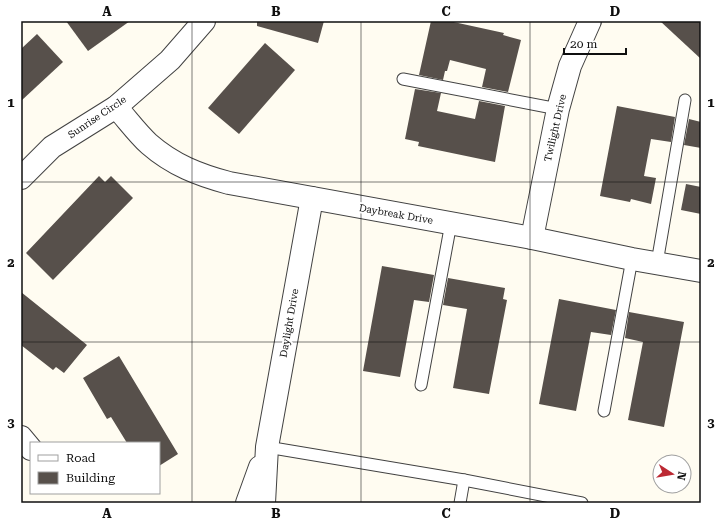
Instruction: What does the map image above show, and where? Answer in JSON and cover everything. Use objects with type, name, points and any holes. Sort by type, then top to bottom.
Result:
[{"type":"street","name":"Sunrise Circle","points":[[21,178],[52,147],[116,107],[170,60],[204,21]]},
{"type":"street","name":"Twilight Drive","points":[[532,238],[558,109],[570,66],[590,21]]},
{"type":"street","name":"Daybreak Drive","points":[[116,107],[149,144],[182,167],[204,176],[229,183],[532,238],[632,259],[701,271]]},
{"type":"street","name":"Daylight Drive","points":[[264,503],[267,447],[312,198]]},
{"type":"street","points":[[21,437],[30,448]]},
{"type":"street","name":"Daylight Drive","points":[[246,503],[267,447]]},
{"type":"lane","points":[[403,79],[558,109]]},
{"type":"lane","points":[[657,263],[685,100]]},
{"type":"lane","points":[[421,385],[451,223]]},
{"type":"lane","points":[[604,411],[632,259]]},
{"type":"lane","points":[[267,447],[464,480],[582,503]]},
{"type":"lane","points":[[460,503],[464,480]]},
{"type":"building","points":[[66,21],[130,21],[88,51]]},
{"type":"building","points":[[257,21],[324,21],[318,43],[257,26]]},
{"type":"building","points":[[431,21],[449,21],[504,33],[503,35],[521,40],[508,92],[482,87],[486,69],[450,60],[443,80],[419,75]]},
{"type":"building","points":[[660,21],[701,21],[701,59]]},
{"type":"building","points":[[37,34],[63,62],[21,101],[21,49]]},
{"type":"building","points":[[265,43],[295,70],[239,134],[208,108]]},
{"type":"building","points":[[415,89],[441,93],[437,111],[475,119],[479,101],[505,106],[495,162],[418,146],[419,142],[405,139]]},
{"type":"building","points":[[617,106],[675,117],[671,142],[651,139],[644,176],[656,178],[651,204],[631,199],[630,202],[600,196]]},
{"type":"building","points":[[689,119],[701,122],[701,148],[684,145]]},
{"type":"building","points":[[99,176],[105,182],[111,176],[133,198],[53,280],[26,253]]},
{"type":"building","points":[[686,184],[701,187],[701,214],[681,210]]},
{"type":"building","points":[[382,266],[434,275],[429,302],[414,300],[400,377],[363,371]]},
{"type":"building","points":[[448,278],[505,288],[503,299],[507,300],[489,394],[453,388],[467,309],[443,305]]},
{"type":"building","points":[[21,292],[87,345],[64,373],[56,367],[53,370],[21,345]]},
{"type":"building","points":[[559,299],[616,310],[611,335],[591,332],[576,411],[539,404]]},
{"type":"building","points":[[629,312],[684,322],[664,427],[628,420],[643,342],[625,338]]},
{"type":"building","points":[[119,356],[178,454],[160,465],[160,442],[126,442],[111,417],[107,419],[83,378]]}]
